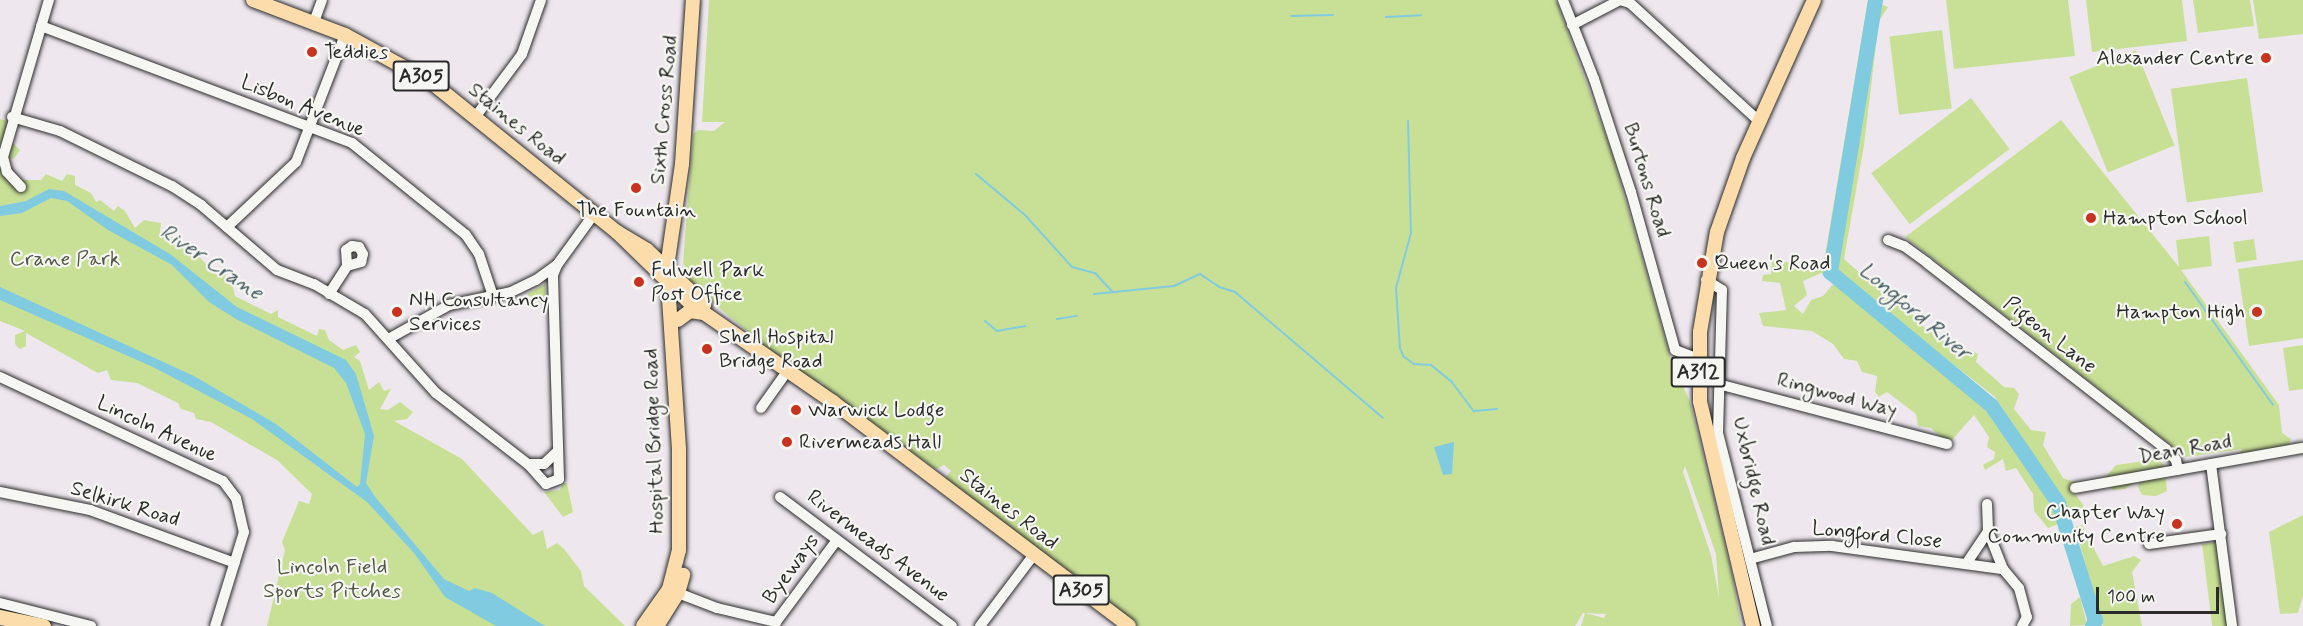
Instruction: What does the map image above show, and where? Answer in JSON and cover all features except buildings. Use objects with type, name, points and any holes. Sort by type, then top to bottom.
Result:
[{"type":"highway","points":[[0,617],[43,626]]},
{"type":"main road","name":"Staines Road","points":[[253,0],[314,22],[386,55],[476,116],[718,319],[1009,534],[1033,556],[1129,626]]},
{"type":"main road","name":"Sixth Cross Road","points":[[671,278],[693,0]]},
{"type":"main road","name":"Uxbridge Road","points":[[1753,626],[1707,436],[1698,359],[1706,280],[1717,231],[1760,122],[1814,0]]},
{"type":"main road","name":"Sixth Cross Road","points":[[671,278],[670,238],[674,223]]},
{"type":"main road","name":"Staines Road","points":[[617,232],[647,250],[704,313],[718,319]]},
{"type":"main road","points":[[647,250],[660,250],[670,238]]},
{"type":"main road","name":"Hospital Bridge Road","points":[[657,626],[674,591],[679,550],[678,320],[671,278]]},
{"type":"main road","name":"Hospital Bridge Road","points":[[671,278],[679,387]]},
{"type":"main road","points":[[678,320],[690,311],[704,313]]},
{"type":"main road","name":"Hospital Bridge Road","points":[[644,626],[674,591]]},
{"type":"street","points":[[21,187],[3,165],[12,117],[49,0]]},
{"type":"street","points":[[314,22],[322,0]]},
{"type":"street","points":[[476,116],[522,54],[541,0]]},
{"type":"street","name":"Burtons Road","points":[[1563,0],[1632,192],[1675,350],[1698,359]]},
{"type":"street","points":[[1572,25],[1620,0],[1630,3],[1760,122]]},
{"type":"street","name":"Lisbon Avenue","points":[[41,26],[311,128],[368,154],[466,235],[479,254],[493,296]]},
{"type":"street","points":[[227,227],[288,173],[311,128],[345,35]]},
{"type":"street","points":[[12,117],[60,131],[172,186],[227,227],[277,270],[314,284],[365,314],[390,338],[410,366],[436,393],[528,464],[551,485],[559,479],[553,275],[557,265],[594,214]]},
{"type":"street","name":"Pigeon Lane","points":[[1887,240],[1904,246],[1927,262],[2166,449],[2176,460],[2178,470]]},
{"type":"street","points":[[390,338],[449,305],[523,287],[557,265]]},
{"type":"street","points":[[329,294],[347,266]]},
{"type":"street","name":"Uxbridge Road","points":[[1706,280],[1722,290],[1718,433],[1767,626]]},
{"type":"street","points":[[761,408],[788,370]]},
{"type":"street","name":"Lincoln Avenue","points":[[0,377],[223,481],[242,514],[244,532],[214,626]]},
{"type":"street","name":"Ringwood Way","points":[[1718,384],[1947,444]]},
{"type":"street","name":"Dean Road","points":[[2075,488],[2303,448]]},
{"type":"street","points":[[528,464],[544,464],[557,452]]},
{"type":"street","points":[[2211,464],[2232,626]]},
{"type":"street","name":"Selkirk Road","points":[[0,492],[90,510],[235,563]]},
{"type":"street","name":"Rivermeads Avenue","points":[[780,497],[952,626]]},
{"type":"street","points":[[1987,504],[1988,531],[2003,569],[2019,588],[2027,617],[2022,626]]},
{"type":"street","name":"Longford Close","points":[[1966,564],[1988,531]]},
{"type":"street","points":[[2149,544],[2221,534]]},
{"type":"street","name":"Byeways","points":[[777,624],[837,540]]},
{"type":"street","name":"Longford Close","points":[[1750,559],[1794,547],[1832,546],[2003,569]]},
{"type":"street","points":[[980,626],[1033,556]]},
{"type":"street","points":[[674,591],[717,608],[777,624]]},
{"type":"street","points":[[0,603],[92,626]]},
{"type":"green space","points":[[709,0],[1556,0],[1612,153],[1670,356],[1690,402],[1732,574],[1741,626],[1581,626],[1585,613],[1583,613],[1575,626],[1137,626],[944,479],[951,471],[944,465],[936,469],[826,393],[823,383],[810,380],[790,366],[691,285],[683,263],[693,134],[698,130],[714,131],[725,122],[702,122]],"holes":[[[1685,466],[1716,554],[1719,597],[1711,555],[1683,472]],[[1585,613],[1606,614],[1604,618]]]},
{"type":"green space","points":[[1868,0],[1888,7],[1879,21],[1864,145],[1844,259],[1870,282],[1882,284],[1880,292],[1886,298],[1894,295],[1903,303],[1900,308],[1921,319],[1921,325],[1960,350],[1968,349],[1978,354],[1976,362],[2004,387],[2014,388],[2019,394],[2014,409],[2031,430],[2046,432],[2043,445],[2063,478],[2079,484],[2076,495],[2084,506],[2070,516],[2058,491],[1995,397],[1833,270],[1834,258],[1829,258],[1826,277],[1821,273],[1803,281],[1807,295],[1794,306],[1803,314],[1811,300],[1823,296],[1835,282],[1987,405],[2050,497],[2060,523],[2048,528],[2034,511],[2033,494],[2016,468],[2006,471],[2003,459],[1985,470],[1983,465],[1994,459],[1995,452],[1987,447],[1989,437],[1974,415],[1952,440],[1943,439],[1931,428],[1918,426],[1916,414],[1887,392],[1879,397],[1875,392],[1877,376],[1862,372],[1857,361],[1844,359],[1833,344],[1812,331],[1763,326],[1759,313],[1786,310],[1780,283],[1762,281],[1763,275],[1771,274],[1772,260],[1823,267]]},
{"type":"green space","points":[[1946,0],[2068,0],[2075,56],[1954,69]]},
{"type":"green space","points":[[2086,0],[2182,0],[2187,41],[2092,52]]},
{"type":"green space","points":[[2193,0],[2250,0],[2254,26],[2198,33]]},
{"type":"green space","points":[[2253,0],[2303,0],[2303,34],[2259,39]]},
{"type":"green space","points":[[1942,30],[1952,108],[1899,115],[1889,36]]},
{"type":"green space","points":[[2136,50],[2175,145],[2108,172],[2069,77]]},
{"type":"green space","points":[[2247,78],[2263,192],[2187,203],[2171,89]]},
{"type":"green space","points":[[1971,98],[2010,149],[1910,224],[1871,173]]},
{"type":"green space","name":"Crane Park","points":[[0,119],[11,122],[10,141],[20,150],[14,159],[5,156],[4,162],[20,180],[41,180],[46,174],[62,181],[67,174],[75,176],[75,185],[91,193],[96,202],[100,200],[114,211],[118,206],[125,211],[135,228],[144,220],[161,223],[160,232],[189,245],[213,272],[226,272],[225,281],[232,282],[235,296],[271,314],[278,310],[278,317],[317,336],[319,329],[325,330],[329,340],[343,350],[356,345],[360,352],[354,357],[360,361],[369,390],[379,382],[384,391],[391,389],[380,409],[388,410],[400,402],[413,412],[407,419],[394,421],[462,459],[533,535],[543,530],[547,549],[557,543],[564,549],[581,571],[584,586],[625,626],[267,626],[285,550],[282,542],[299,501],[309,504],[312,494],[277,460],[211,422],[196,419],[194,413],[181,409],[178,403],[137,383],[111,380],[107,370],[98,373],[26,333],[26,346],[20,349],[15,344],[15,335],[25,331],[0,321]]},
{"type":"green space","points":[[2061,120],[2179,267],[2176,240],[2209,236],[2212,266],[2181,270],[2279,405],[2282,433],[2291,439],[2287,448],[2239,456],[2242,449],[2186,457],[1905,237]]},
{"type":"green space","points":[[2254,239],[2257,260],[2236,263],[2233,242]]},
{"type":"green space","points":[[2303,260],[2303,338],[2249,346],[2238,269]]},
{"type":"green space","points":[[545,284],[546,305],[543,305],[527,294]]},
{"type":"green space","points":[[2303,345],[2303,389],[2289,391],[2283,348]]},
{"type":"green space","points":[[2159,459],[2165,467],[2167,491],[2156,496],[2142,495],[2138,487],[2140,479],[2125,489],[2113,490],[2103,480],[2116,465]]},
{"type":"green space","points":[[563,483],[567,483],[573,512],[563,517],[544,492],[560,490]]},
{"type":"green space","points":[[2303,515],[2303,595],[2298,613],[2280,614],[2269,532]]},
{"type":"green space","points":[[2082,525],[2103,566],[2134,556],[2141,560],[2132,572],[2142,626],[2103,626],[2075,527]]},
{"type":"green space","points":[[2218,542],[2228,626],[2212,626],[2202,544]]},
{"type":"green space","points":[[2080,597],[2087,625],[2070,626],[2071,604]]},
{"type":"water","name":"River Crane","points":[[49,189],[64,191],[170,254],[237,307],[346,360],[356,374],[374,436],[366,483],[376,498],[444,579],[469,591],[475,588],[492,593],[545,626],[496,626],[445,597],[414,553],[367,502],[252,419],[153,367],[0,300],[0,287],[194,376],[276,424],[357,487],[360,484],[365,434],[346,383],[334,368],[236,319],[209,302],[172,265],[108,230],[67,201],[51,198],[22,213],[0,216],[0,206],[26,201]]},
{"type":"water","points":[[1454,442],[1452,474],[1443,475],[1434,447]]},
{"type":"waterway","name":"Longford River","points":[[1875,0],[1830,272],[1991,405],[2058,503],[2095,620],[2092,626]]},
{"type":"waterway","points":[[1291,16],[1333,15]]},
{"type":"waterway","points":[[1386,17],[1421,15]]},
{"type":"waterway","points":[[1408,121],[1411,233],[1396,288],[1400,348],[1403,356],[1414,364],[1431,365],[1451,381],[1474,411],[1497,409]]},
{"type":"waterway","points":[[976,174],[1025,215],[1072,267],[1095,273],[1113,292]]},
{"type":"waterway","points":[[1094,294],[1174,286],[1200,274],[1219,287],[1235,292],[1383,418]]},
{"type":"waterway","points":[[2185,282],[2273,405]]},
{"type":"waterway","points":[[1057,319],[1077,316]]},
{"type":"waterway","points":[[985,321],[997,331],[1026,326]]},
{"type":"place","name":"Teddies","points":[[312,52]]},
{"type":"place","name":"Alexander Centre","points":[[2266,58]]},
{"type":"place","name":"The Fountain","points":[[636,188]]},
{"type":"place","name":"Hampton School","points":[[2091,218]]},
{"type":"place","name":"Queen's Road","points":[[1702,263]]},
{"type":"place","name":"Fulwell Park Post Office","points":[[639,282]]},
{"type":"place","name":"NH Consultancy Services","points":[[397,312]]},
{"type":"place","name":"Hampton High","points":[[2257,312]]},
{"type":"place","name":"Shell Hospital Bridge Road","points":[[707,349]]},
{"type":"place","name":"Warwick Lodge","points":[[796,410]]},
{"type":"place","name":"Rivermeads Hall","points":[[787,442]]},
{"type":"place","name":"Chapter Way Community Centre","points":[[2177,524]]},
{"type":"park label","name":"Lincoln Field Sports Pitches","points":[[332,579]]}]
